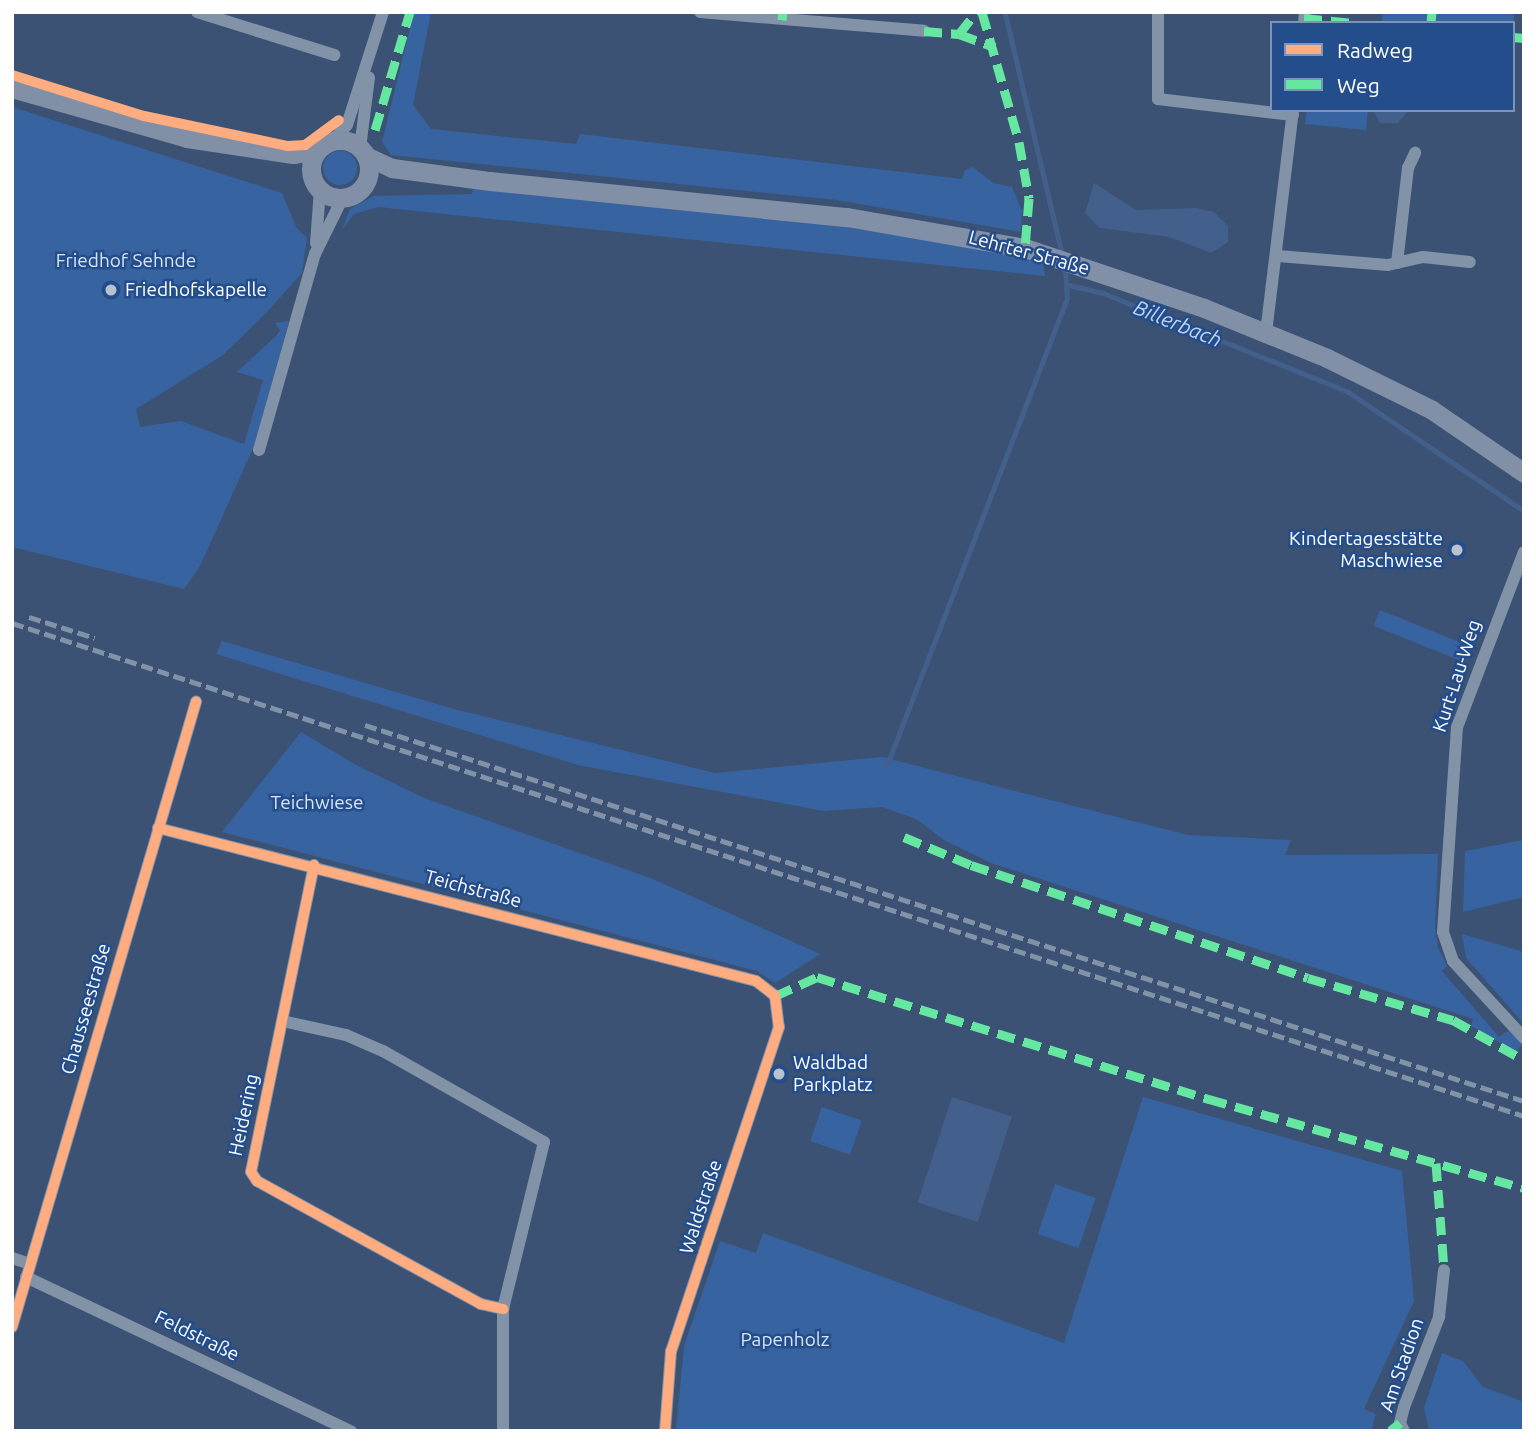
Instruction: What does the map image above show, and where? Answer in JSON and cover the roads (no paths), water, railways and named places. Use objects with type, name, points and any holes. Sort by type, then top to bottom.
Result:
[{"type":"main road","points":[[12,88],[187,138],[240,156],[303,170],[316,184],[343,197],[363,185],[363,152],[326,145],[293,154],[187,138]]},
{"type":"main road","points":[[316,184],[311,163],[326,145]]},
{"type":"main road","name":"Lehrter Straße","points":[[363,152],[392,168],[490,181],[846,217],[977,238],[1045,254],[1266,333],[1432,410],[1522,469]]},
{"type":"main road","name":"Lehrter Straße","points":[[363,185],[385,180],[490,181]]},
{"type":"street","points":[[197,12],[221,16],[334,55]]},
{"type":"street","points":[[326,145],[347,125],[371,57],[383,12]]},
{"type":"street","points":[[700,12],[924,31]]},
{"type":"street","points":[[1158,12],[1154,92],[1158,99],[1270,111]]},
{"type":"street","points":[[363,152],[371,57]]},
{"type":"street","points":[[1266,333],[1278,256],[1293,113]]},
{"type":"street","points":[[1397,263],[1408,168],[1415,153]]},
{"type":"street","points":[[315,254],[316,184]]},
{"type":"street","points":[[259,450],[315,254],[343,197]]},
{"type":"street","points":[[1278,256],[1397,263],[1423,257],[1470,262]]},
{"type":"street","name":"Kurt-Lau-Weg","points":[[1524,552],[1457,727],[1446,947],[1500,1016],[1524,1038]]},
{"type":"street","name":"Chausseestraße","points":[[12,1327],[196,702]]},
{"type":"street","name":"Teichstraße","points":[[158,828],[314,865],[756,981],[775,996]]},
{"type":"street","name":"Heidering","points":[[314,865],[251,1161],[257,1181],[481,1304],[503,1309]]},
{"type":"street","name":"Waldstraße","points":[[665,1431],[671,1351],[779,1027],[775,996]]},
{"type":"street","points":[[282,1021],[346,1035],[383,1051],[544,1142],[545,1153],[503,1309],[503,1431]]},
{"type":"street","points":[[12,1258],[30,1264]]},
{"type":"street","name":"Am Stadion","points":[[1404,1431],[1400,1423],[1404,1407],[1439,1317],[1444,1270]]},
{"type":"street","name":"Feldstraße","points":[[26,1277],[351,1431]]},
{"type":"waterway","name":"Billerbach","points":[[1005,12],[1062,253]]},
{"type":"waterway","points":[[887,765],[1067,299],[1065,269]]},
{"type":"waterway","name":"Billerbach","points":[[1069,285],[1103,293],[1347,391],[1524,511]]},
{"type":"railway","points":[[29,617],[95,638]]},
{"type":"railway","points":[[12,623],[1524,1116]]},
{"type":"railway","points":[[365,725],[1524,1101]]},
{"type":"place","name":"Friedhofskapelle","points":[[111,290]]},
{"type":"place","name":"Kindertagesstätte Maschwiese","points":[[1457,550]]},
{"type":"place","name":"Waldbad Parkplatz","points":[[779,1074]]},
{"type":"park label","name":"Friedhof Sehnde","points":[[126,261]]},
{"type":"park label","name":"Teichwiese","points":[[317,803]]},
{"type":"park label","name":"Papenholz","points":[[785,1340]]}]
